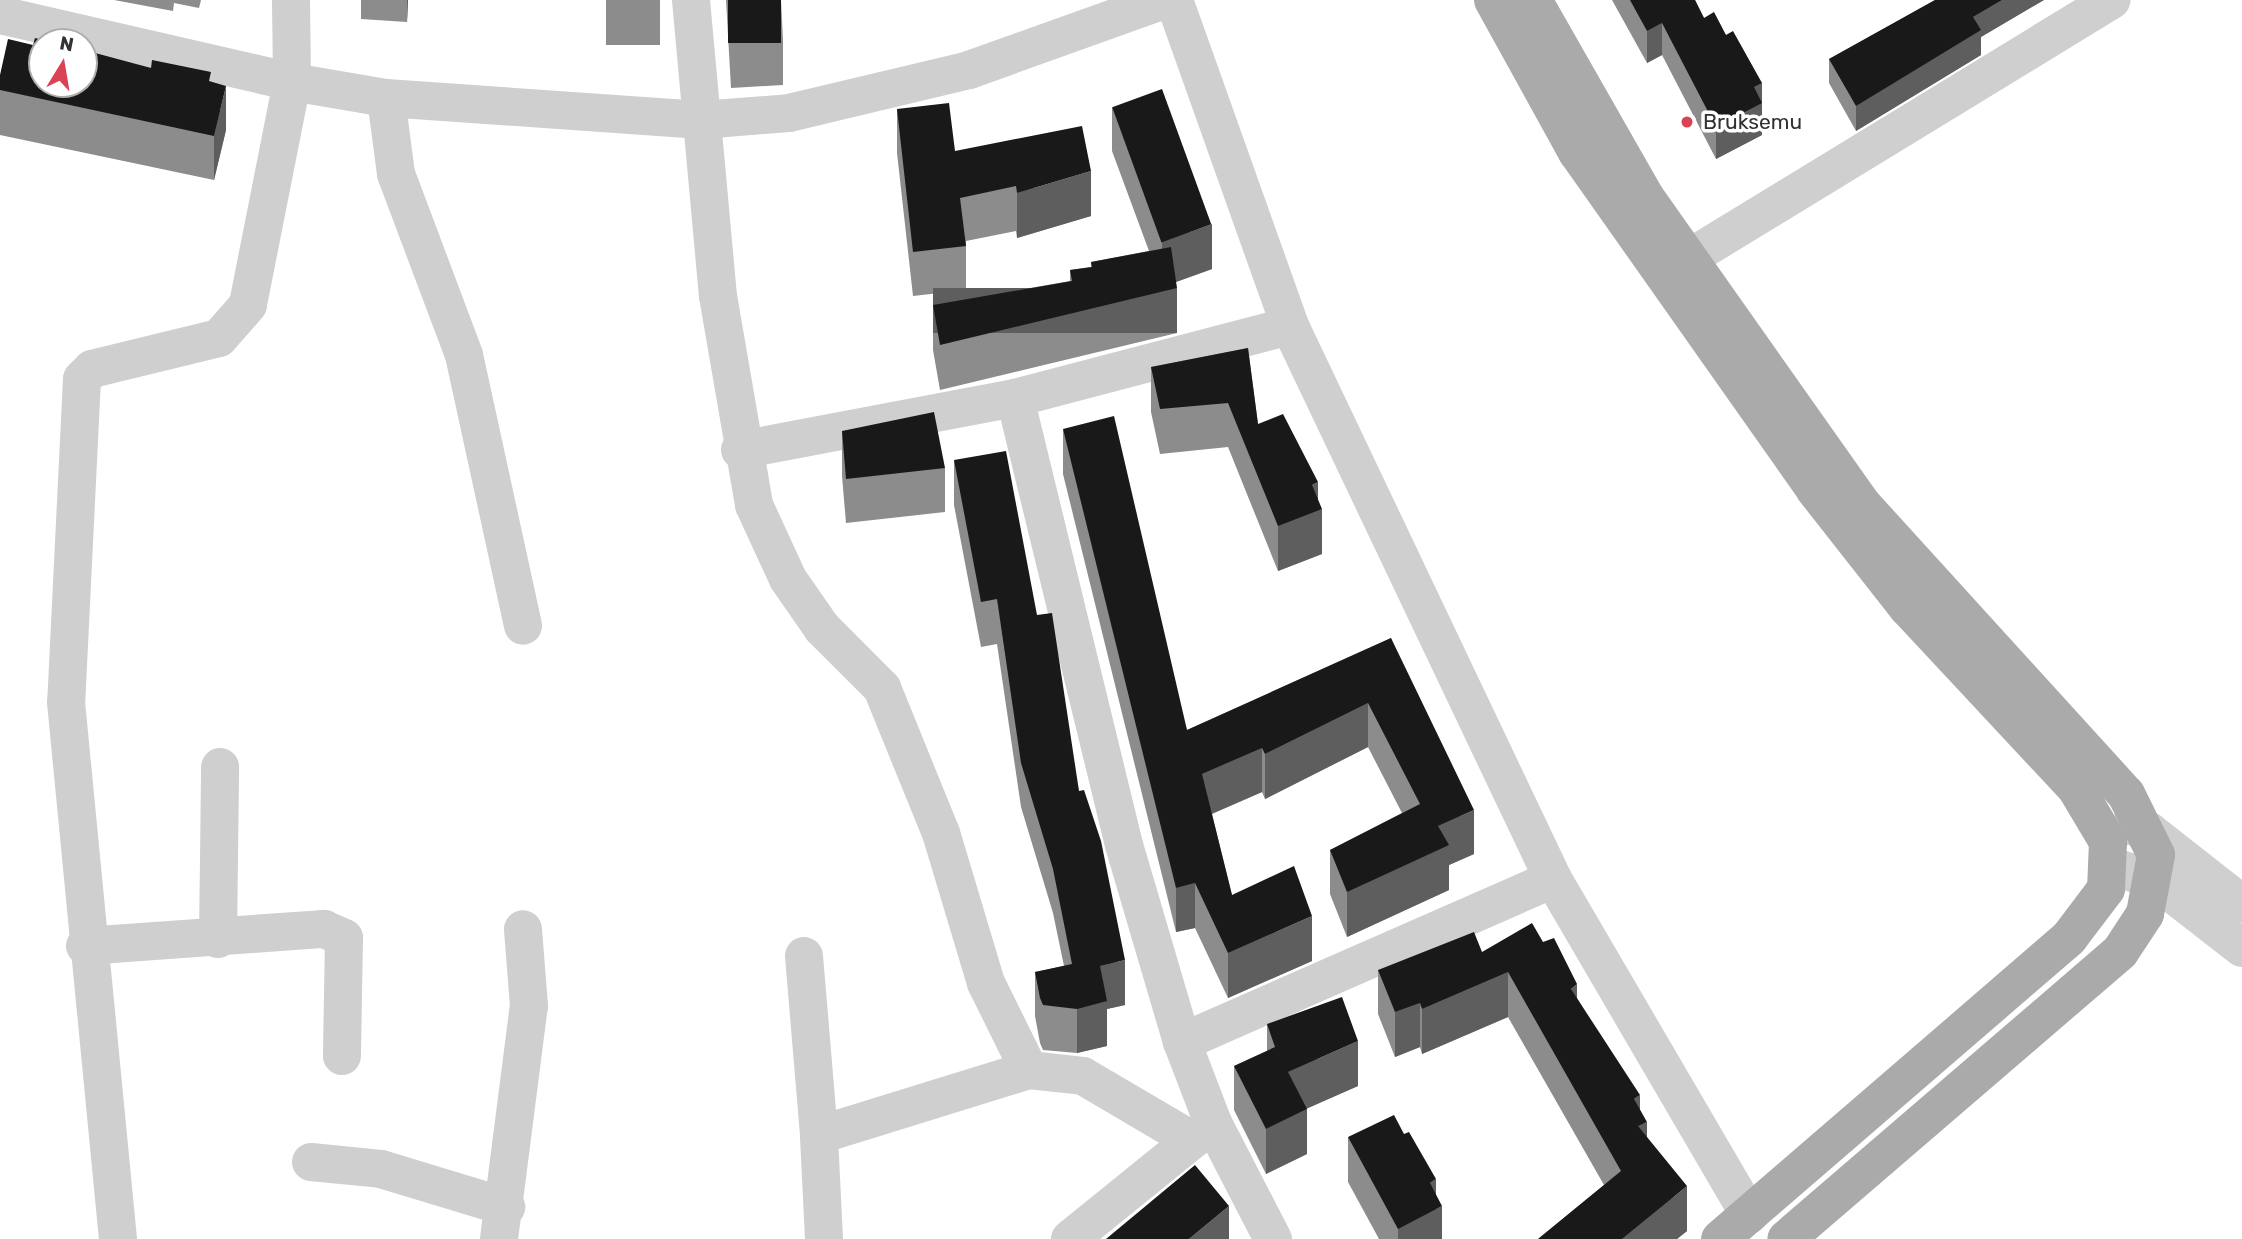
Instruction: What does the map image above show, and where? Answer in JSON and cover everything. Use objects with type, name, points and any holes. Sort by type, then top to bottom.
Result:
[{"type":"main road","points":[[1493,0],[1577,152],[1815,490],[1908,608],[2098,818],[2109,865],[2097,907],[2069,938],[1720,1239]]},
{"type":"main road","points":[[1533,0],[1594,113],[1689,258],[1861,503],[2126,794],[2149,831],[2156,881],[2145,914],[2120,952],[2071,1001],[1796,1236]]},
{"type":"street","points":[[118,1239],[85,946],[66,702],[82,379],[92,369],[219,338],[248,305],[292,82],[291,0]]},
{"type":"street","points":[[691,0],[701,120],[740,450],[754,505],[788,579],[822,628],[882,688],[942,833],[986,984],[1029,1070]]},
{"type":"street","points":[[0,15],[292,82],[386,98],[701,120],[789,113],[969,70],[1164,0]]},
{"type":"street","points":[[1174,0],[1290,326],[1553,880],[1749,1215]]},
{"type":"street","points":[[1689,258],[2112,0]]},
{"type":"street","points":[[386,98],[396,174],[464,355],[523,626]]},
{"type":"street","points":[[740,450],[1015,398],[1290,326]]},
{"type":"street","points":[[1015,398],[1124,845],[1182,1042],[1202,1131],[1272,1239]]},
{"type":"street","points":[[218,939],[220,767]]},
{"type":"street","points":[[2098,818],[2149,831],[2242,904]]},
{"type":"street","points":[[2109,865],[2156,881],[2242,948]]},
{"type":"street","points":[[1182,1042],[1553,880]]},
{"type":"street","points":[[85,946],[218,939],[324,929],[344,938],[342,1056]]},
{"type":"street","points":[[311,1162],[381,1169],[502,1223],[529,1006],[523,929]]},
{"type":"street","points":[[804,956],[820,1135],[824,1239]]},
{"type":"street","points":[[820,1135],[1029,1070],[1083,1076],[1202,1131]]},
{"type":"street","points":[[1070,1239],[1202,1131]]},
{"type":"building","points":[[728,0],[781,0],[781,43],[728,43]]},
{"type":"building","points":[[1630,0],[1695,0],[1704,18],[1714,12],[1726,35],[1733,31],[1762,83],[1754,87],[1762,103],[1716,127],[1662,23],[1647,31]]},
{"type":"building","points":[[1935,0],[2002,0],[1973,17],[1981,30],[1856,106],[1829,59]]},
{"type":"building","points":[[8,39],[28,44],[28,96],[0,90],[0,75]]},
{"type":"building","points":[[98,54],[151,68],[152,60],[211,72],[209,81],[226,86],[214,136],[37,98],[98,98]]},
{"type":"building","points":[[1162,89],[1211,224],[1161,242],[1112,107]]},
{"type":"building","points":[[949,103],[955,151],[1082,126],[1091,171],[1017,193],[1016,186],[960,198],[966,246],[913,252],[897,109]]},
{"type":"building","points":[[1171,247],[1177,288],[940,345],[933,305],[1072,281],[1070,270],[1092,267],[1091,262]]},
{"type":"building","points":[[1248,348],[1258,424],[1283,414],[1318,482],[1312,485],[1322,509],[1278,526],[1228,403],[1160,409],[1151,367]]},
{"type":"building","points":[[934,412],[945,468],[846,479],[842,431]]},
{"type":"building","points":[[1114,416],[1187,730],[1391,638],[1474,810],[1438,826],[1449,845],[1347,892],[1330,850],[1420,804],[1368,703],[1265,754],[1262,748],[1202,774],[1232,895],[1294,866],[1312,916],[1228,953],[1195,883],[1176,888],[1063,429]]},
{"type":"building","points":[[1006,451],[1037,615],[1052,613],[1079,791],[1084,790],[1101,841],[1125,960],[1100,966],[1107,1001],[1077,1009],[1043,1005],[1040,998],[1035,972],[1072,964],[1053,869],[1021,763],[997,599],[981,602],[954,460]]},
{"type":"building","points":[[1532,923],[1543,942],[1554,938],[1577,984],[1571,989],[1640,1095],[1634,1099],[1647,1122],[1638,1126],[1687,1186],[1622,1239],[1538,1239],[1621,1171],[1508,972],[1422,1009],[1420,1003],[1395,1012],[1378,970],[1474,932],[1482,952]]},
{"type":"building","points":[[1342,997],[1358,1041],[1288,1072],[1307,1109],[1266,1129],[1234,1066],[1275,1047],[1267,1024]]},
{"type":"building","points":[[1394,1115],[1404,1134],[1409,1132],[1436,1179],[1430,1183],[1442,1206],[1398,1229],[1348,1137]]},
{"type":"building","points":[[1195,1165],[1229,1206],[1189,1239],[1106,1239]]},
{"type":"place","name":"Bruksemu","points":[[1687,122]]}]
